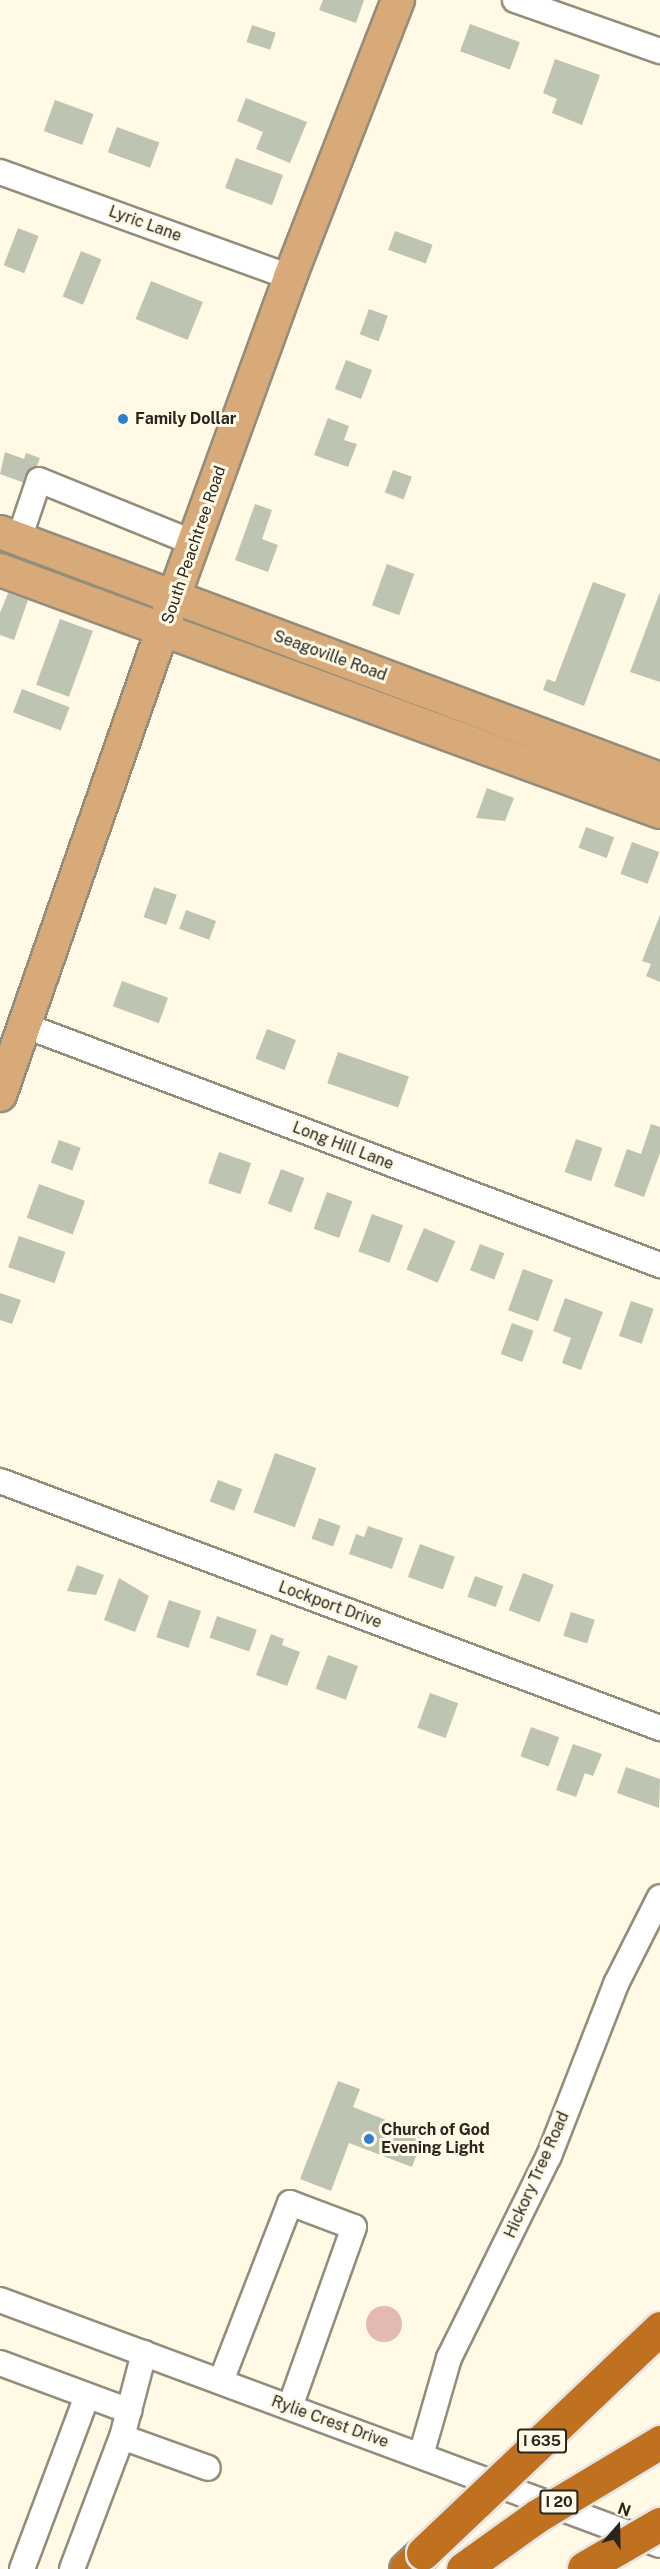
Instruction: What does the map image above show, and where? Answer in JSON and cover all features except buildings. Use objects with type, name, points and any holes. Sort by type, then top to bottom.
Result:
[{"type":"highway","name":"I 635","points":[[415,2561],[660,2328]]},
{"type":"highway","name":"I 20","points":[[463,2569],[537,2516],[660,2442]]},
{"type":"highway","points":[[583,2569],[660,2524]]},
{"type":"main road","name":"South Peachtree Road","points":[[0,1095],[26,1026],[173,599],[290,277],[398,0]]},
{"type":"main road","name":"Seagoville Road","points":[[10,536],[173,599],[506,720],[660,779]]},
{"type":"main road","name":"Seagoville Road","points":[[0,570],[163,632],[496,750],[660,812]]},
{"type":"main road","points":[[496,750],[506,720]]},
{"type":"street","points":[[514,0],[660,51]]},
{"type":"street","name":"Lyric Lane","points":[[0,172],[290,277]]},
{"type":"street","points":[[10,536],[39,480],[194,543]]},
{"type":"street","name":"Long Hill Lane","points":[[26,1026],[660,1265]]},
{"type":"street","name":"Lockport Drive","points":[[0,1481],[660,1728]]},
{"type":"street","name":"Hickory Tree Road","points":[[421,2455],[449,2358],[549,2156],[616,1984],[660,1897]]},
{"type":"street","points":[[221,2381],[290,2203],[344,2223],[354,2227],[290,2407]]},
{"type":"street","name":"Rylie Crest Drive","points":[[0,2300],[660,2545]]},
{"type":"street","points":[[72,2569],[122,2437],[144,2353]]},
{"type":"street","points":[[0,2363],[129,2411]]},
{"type":"street","points":[[22,2569],[87,2396]]},
{"type":"street","points":[[122,2437],[208,2468]]},
{"type":"shaded area","points":[[384,2306],[397,2311],[402,2324],[397,2337],[384,2342],[371,2337],[366,2324],[371,2311]]},
{"type":"place","name":"Family Dollar","points":[[123,419]]},
{"type":"place","name":"Church of God Evening Light","points":[[369,2139]]}]
